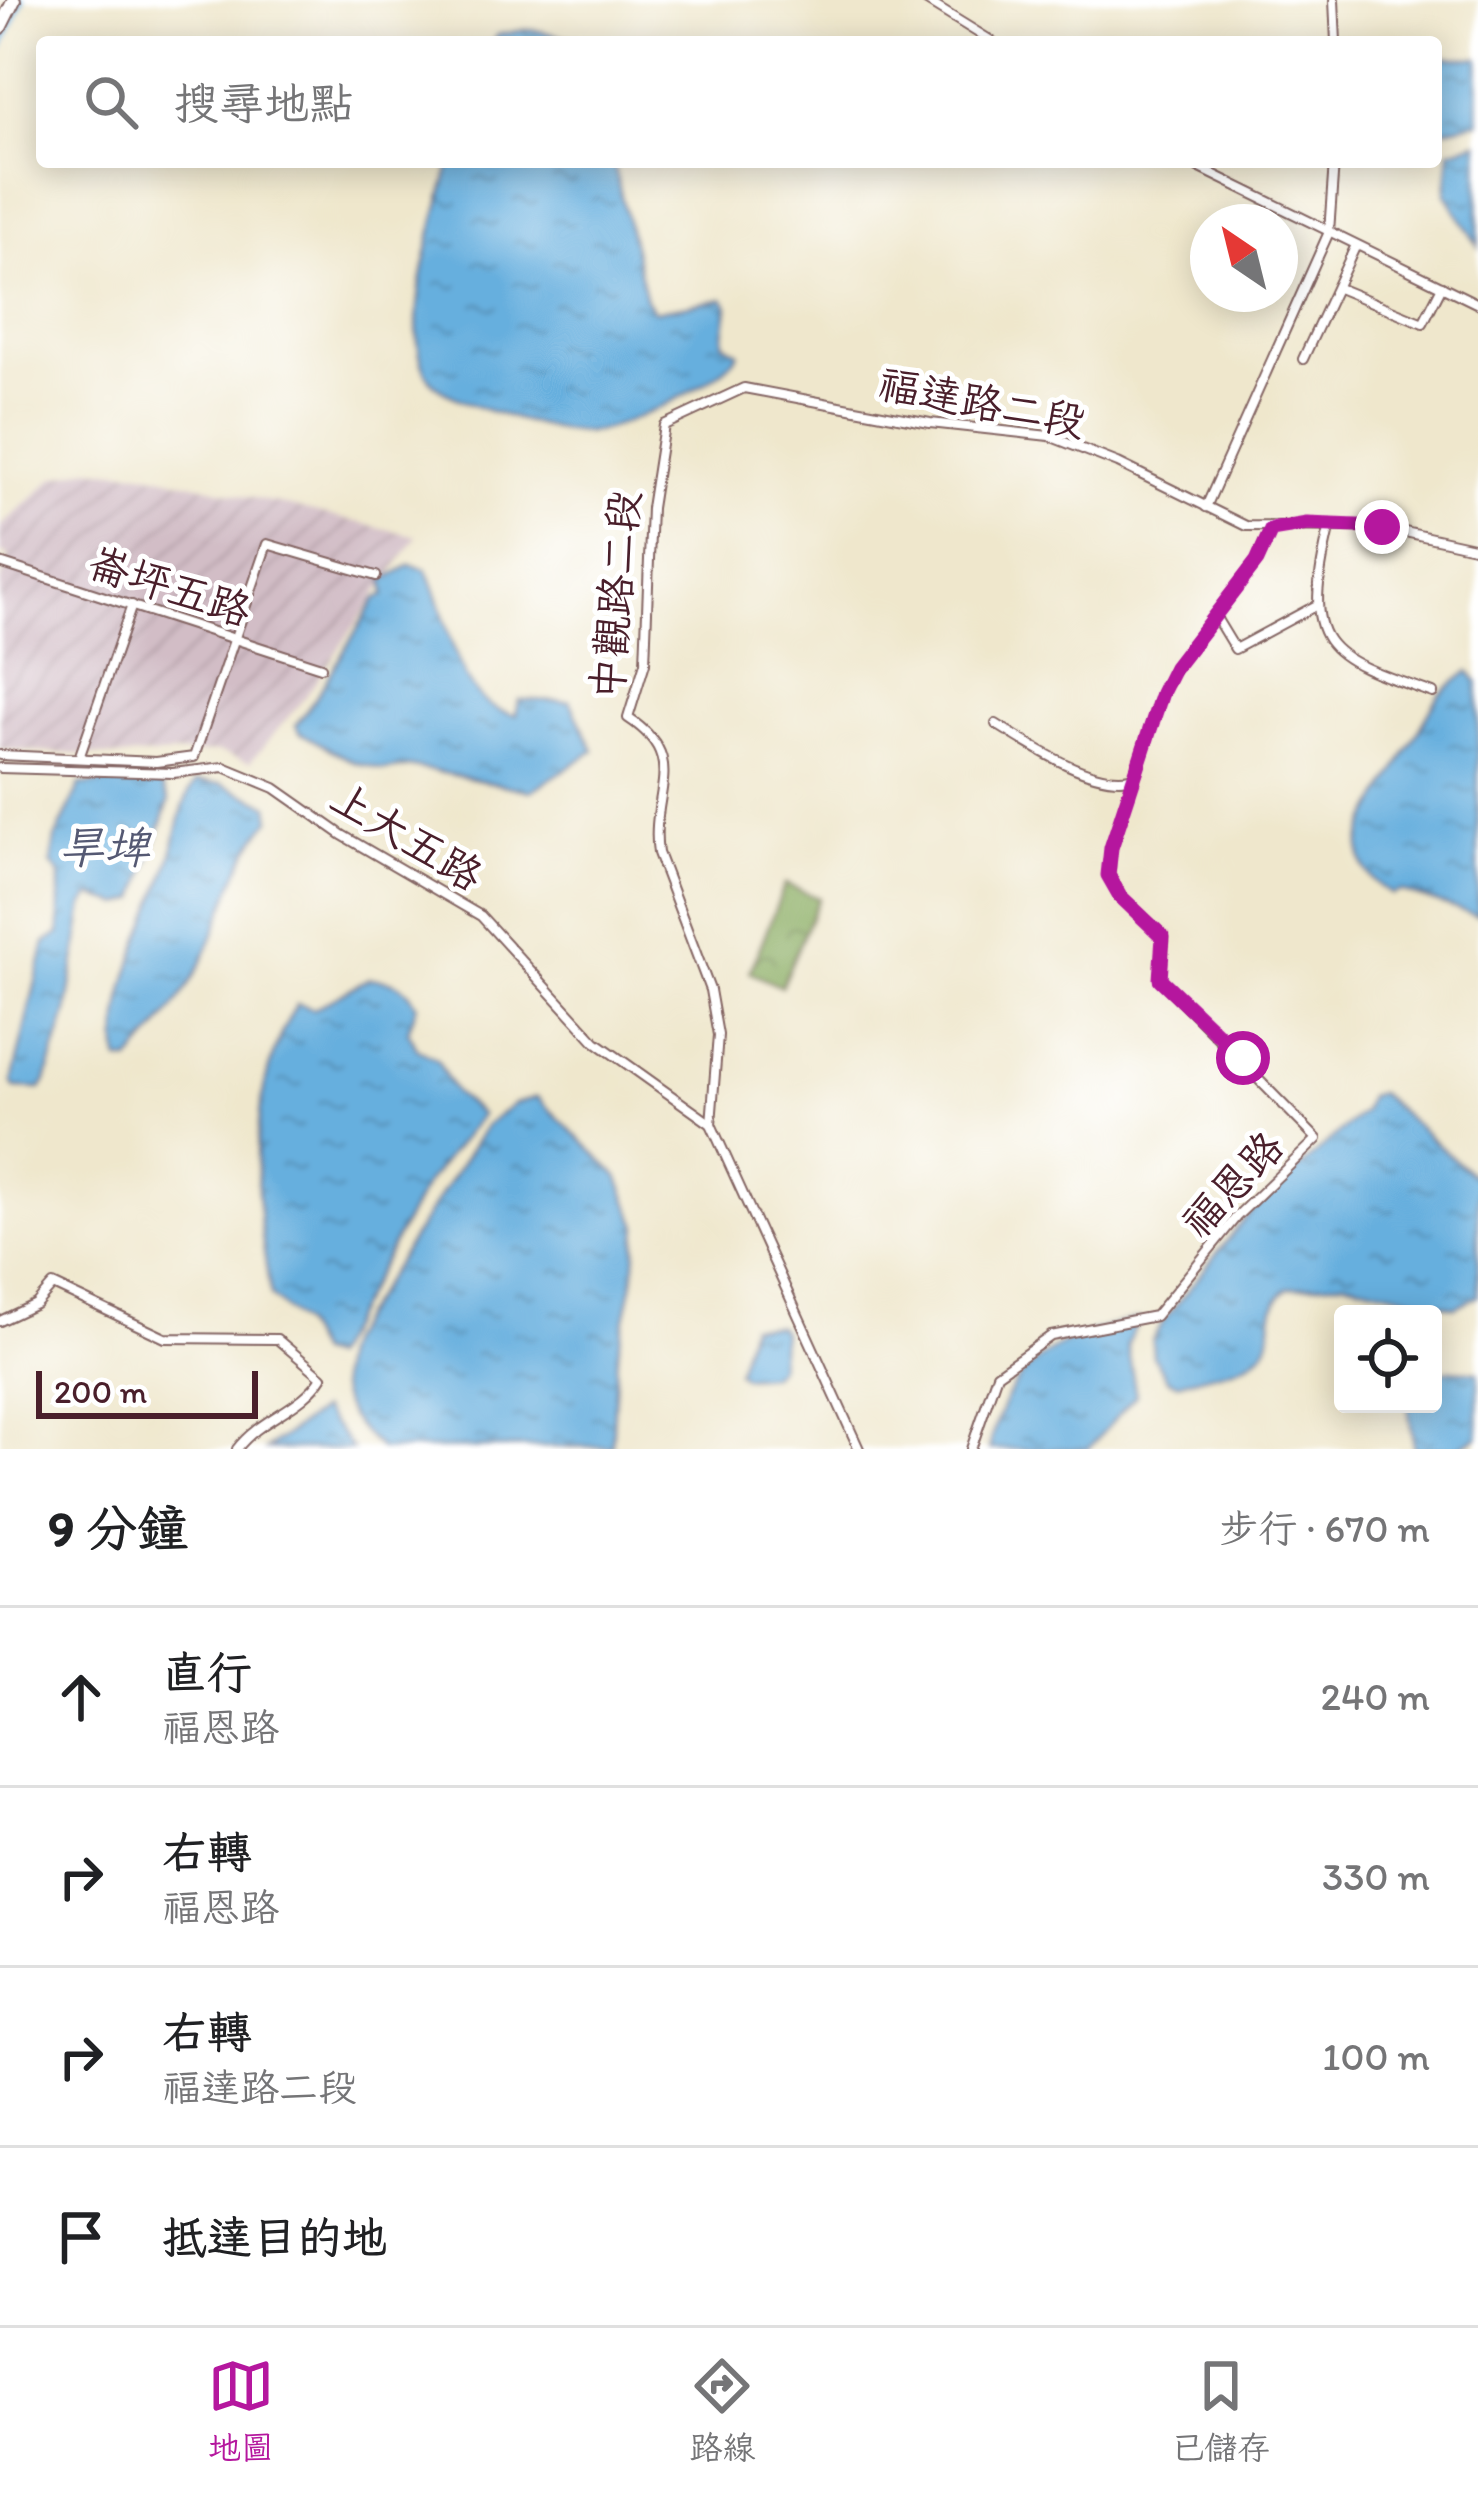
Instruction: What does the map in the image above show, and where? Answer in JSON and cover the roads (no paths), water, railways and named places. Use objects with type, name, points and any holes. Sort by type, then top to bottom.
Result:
[{"type":"street","points":[[0,28],[14,0]]},
{"type":"street","points":[[925,0],[983,36]]},
{"type":"street","points":[[1334,0],[1336,36]]},
{"type":"street","points":[[1200,168],[1478,304]]},
{"type":"street","points":[[1206,507],[1330,232],[1334,168]]},
{"type":"street","points":[[1303,359],[1356,245]]},
{"type":"street","points":[[1338,288],[1424,323],[1442,286]]},
{"type":"street","name":"福達路二段","points":[[744,388],[930,422],[1049,436],[1091,451],[1246,526],[1271,530],[1382,527],[1478,548]]},
{"type":"street","name":"中觀路二段","points":[[744,388],[664,424],[651,508],[645,663],[628,718],[652,734],[666,765],[654,830],[658,853],[710,990],[718,1035],[711,1124],[859,1449]]},
{"type":"street","points":[[1330,525],[1315,606],[1327,639],[1349,663],[1433,693]]},
{"type":"street","name":"福恩路","points":[[971,1449],[997,1374],[1052,1336],[1155,1316],[1237,1216],[1317,1138],[1160,979],[1163,937],[1120,896],[1108,875],[1111,848],[1132,792],[1130,778],[1175,667],[1257,561],[1271,530]]},
{"type":"street","points":[[0,754],[184,760],[197,755],[267,544],[376,576]]},
{"type":"street","name":"崙坪五路","points":[[1,567],[321,667]]},
{"type":"street","points":[[80,758],[132,605]]},
{"type":"street","points":[[1215,614],[1235,649],[1315,606]]},
{"type":"street","points":[[996,724],[1049,758],[1114,782],[1130,778]]},
{"type":"street","points":[[184,760],[194,770]]},
{"type":"street","name":"上大五路","points":[[0,768],[224,767],[275,788],[342,835],[465,905],[526,963],[596,1042],[711,1124]]},
{"type":"street","points":[[0,1321],[36,1304],[53,1285],[165,1338],[277,1339],[322,1377],[301,1400],[262,1421],[237,1449]]},
{"type":"water","points":[[530,29],[560,36],[497,36]]},
{"type":"water","points":[[1442,58],[1478,58],[1478,122],[1442,130]]},
{"type":"water","points":[[1478,142],[1478,246],[1446,194],[1450,150]]},
{"type":"water","points":[[449,168],[614,168],[646,300],[654,311],[724,299],[728,307],[723,343],[739,352],[715,376],[671,402],[625,423],[590,432],[556,429],[463,401],[434,384],[422,364],[418,308]]},
{"type":"water","points":[[410,565],[426,569],[456,657],[478,696],[495,709],[516,715],[519,700],[570,701],[594,751],[531,791],[413,767],[383,770],[354,762],[299,732],[296,725],[375,600],[385,595],[384,580]]},
{"type":"water","points":[[1469,671],[1478,682],[1478,916],[1401,891],[1391,894],[1366,870],[1360,852],[1369,818],[1439,695]]},
{"type":"water","name":"旱埤","points":[[119,775],[160,782],[169,801],[137,899],[122,905],[91,896],[84,905],[67,1013],[46,1081],[41,1089],[15,1088],[12,1082],[45,943],[60,934],[60,874],[51,864],[55,839],[80,785],[113,782]]},
{"type":"water","points":[[196,782],[222,784],[269,805],[271,819],[240,866],[191,982],[130,1061],[119,1061],[125,988],[167,870],[185,802]]},
{"type":"water","points":[[369,978],[392,982],[408,992],[417,1005],[408,1031],[417,1048],[437,1060],[455,1093],[481,1115],[425,1185],[330,1358],[317,1354],[301,1324],[271,1296],[260,1222],[257,1146],[268,1072],[297,1004],[314,1009]]},
{"type":"water","points":[[1379,1093],[1478,1180],[1478,1296],[1455,1307],[1345,1281],[1288,1288],[1275,1304],[1269,1339],[1259,1355],[1220,1372],[1177,1383],[1167,1379],[1153,1356],[1152,1340],[1165,1319],[1246,1217],[1364,1110],[1368,1096]]},
{"type":"water","points":[[537,1097],[618,1176],[638,1226],[634,1277],[617,1356],[612,1446],[381,1449],[357,1426],[342,1402],[338,1374],[345,1342],[486,1125],[514,1104]]},
{"type":"water","points":[[1139,1319],[1127,1345],[1136,1395],[1088,1449],[989,1449],[1008,1395],[1040,1358],[1084,1335]]},
{"type":"water","points":[[750,1325],[778,1326],[782,1332],[778,1367],[770,1375],[743,1377],[737,1371]]},
{"type":"water","points":[[1442,1372],[1478,1372],[1478,1437],[1456,1449],[1414,1449],[1409,1413],[1442,1413]]},
{"type":"water","points":[[321,1410],[352,1449],[266,1449]]},
{"type":"waterway","points":[[0,48],[21,0]]}]
